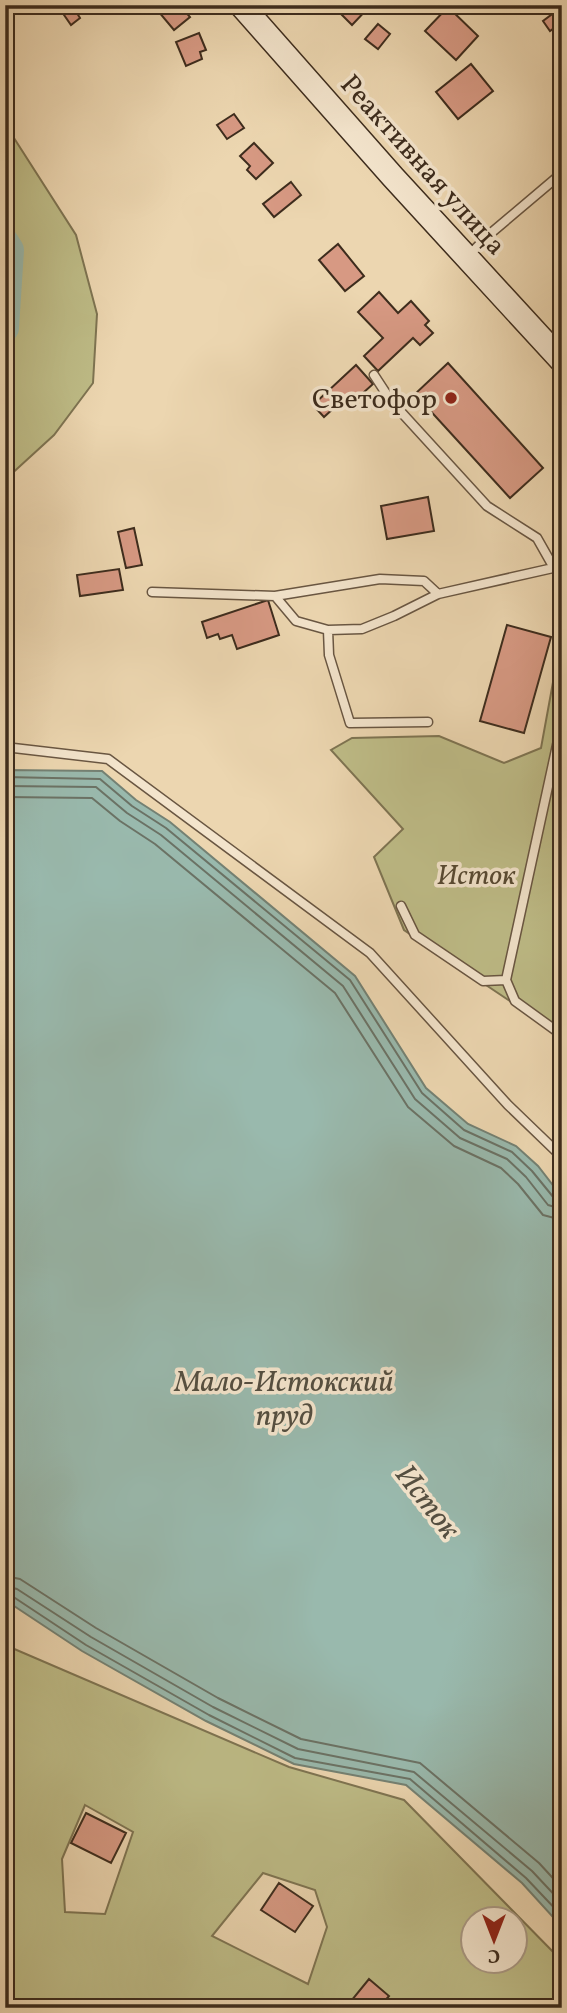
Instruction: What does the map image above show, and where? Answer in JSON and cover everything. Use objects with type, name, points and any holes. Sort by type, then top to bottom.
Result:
[{"type":"main road","name":"Реактивная улица","points":[[242,5],[562,361]]},
{"type":"lane","points":[[467,257],[562,173]]},
{"type":"lane","points":[[275,596],[296,621],[328,630],[362,629],[394,617],[438,594],[558,567],[537,538],[487,506],[391,401],[374,374]]},
{"type":"lane","points":[[152,592],[275,596],[380,579],[424,581],[438,594]]},
{"type":"lane","points":[[328,630],[329,655],[350,723],[428,722]]},
{"type":"lane","points":[[562,722],[506,980],[515,1001],[562,1035]]},
{"type":"lane","points":[[5,747],[108,759],[152,791],[370,953],[508,1105],[562,1157]]},
{"type":"lane","points":[[401,906],[415,935],[482,981],[506,980]]},
{"type":"green space","points":[[5,124],[76,235],[97,314],[93,383],[54,435],[7,478]]},
{"type":"green space","name":"Исток","points":[[562,633],[562,1036],[404,930],[374,857],[403,829],[331,750],[352,738],[439,736],[504,763],[541,748]]},
{"type":"green space","points":[[5,1645],[289,1767],[404,1800],[506,1904],[458,1904],[458,1974],[528,1974],[528,1926],[562,1961],[562,2008],[5,2008]],"holes":[[[85,1805],[133,1832],[105,1914],[65,1912],[62,1859]],[[263,1873],[315,1890],[327,1927],[308,1984],[212,1936]]]},
{"type":"water","name":"Мало-Истокский пруд","points":[[5,770],[102,771],[136,800],[170,822],[355,976],[426,1088],[468,1124],[516,1146],[538,1166],[562,1197],[562,1927],[522,1883],[406,1785],[294,1764],[206,1721],[82,1651],[5,1600]]},
{"type":"building","points":[[72,5],[80,18],[71,25],[62,12]]},
{"type":"building","points":[[166,5],[180,5],[190,17],[174,30],[158,11]]},
{"type":"building","points":[[340,5],[371,5],[352,25],[336,9]]},
{"type":"building","points":[[448,7],[478,36],[456,60],[425,31]]},
{"type":"building","points":[[559,9],[562,22],[550,31],[543,21]]},
{"type":"building","points":[[378,24],[390,34],[378,49],[365,39]]},
{"type":"building","points":[[199,33],[206,50],[200,52],[202,59],[186,66],[176,42]]},
{"type":"building","points":[[471,64],[493,91],[458,119],[436,92]]},
{"type":"building","points":[[234,114],[244,128],[227,139],[217,125]]},
{"type":"building","points":[[254,143],[273,163],[256,179],[247,170],[250,166],[240,156]]},
{"type":"building","points":[[291,182],[301,195],[274,217],[263,204]]},
{"type":"building","points":[[338,244],[364,276],[345,291],[319,260]]},
{"type":"building","points":[[379,292],[398,313],[411,301],[429,321],[425,325],[433,333],[420,345],[413,338],[378,371],[364,356],[383,338],[358,312]]},
{"type":"building","points":[[448,363],[543,468],[510,498],[415,394]]},
{"type":"building","points":[[356,365],[373,384],[353,402],[347,396],[324,417],[313,405]]},
{"type":"building","points":[[428,497],[434,531],[387,539],[381,506]]},
{"type":"building","points":[[134,528],[142,565],[126,568],[118,532]]},
{"type":"building","points":[[119,569],[123,590],[80,596],[77,575]]},
{"type":"building","points":[[268,600],[279,635],[237,649],[232,635],[220,639],[218,634],[207,638],[202,622]]},
{"type":"building","points":[[507,625],[551,637],[524,733],[480,721]]},
{"type":"building","points":[[86,1813],[126,1833],[111,1863],[71,1843]]},
{"type":"building","points":[[279,1883],[313,1906],[295,1932],[261,1910]]},
{"type":"building","points":[[369,1979],[389,1996],[379,2008],[360,2008],[351,2001]]},
{"type":"waterway","name":"Исток","points":[[5,242],[10,250],[5,328]]},
{"type":"place","name":"Светофор","points":[[451,398]]}]
